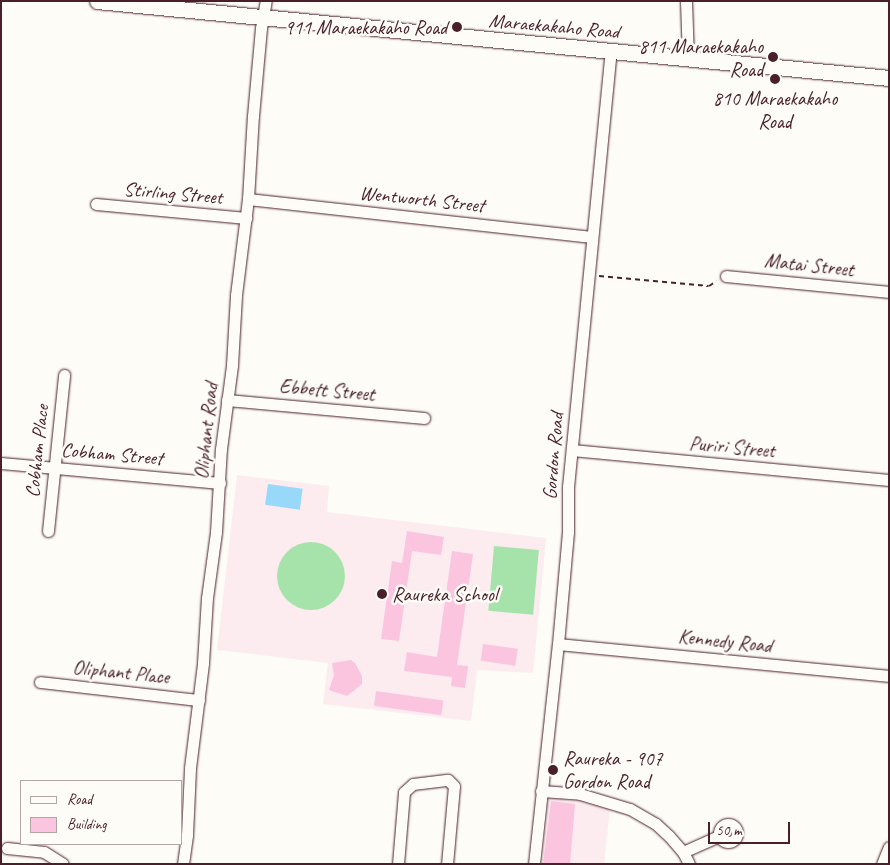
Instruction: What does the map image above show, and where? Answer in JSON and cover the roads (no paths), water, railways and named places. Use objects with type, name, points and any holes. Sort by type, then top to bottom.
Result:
[{"type":"main road","name":"Maraekakaho Road","points":[[96,1],[889,78]]},
{"type":"street","name":"Oliphant Road","points":[[183,864],[187,836],[190,768],[199,700],[205,612],[232,365],[239,265],[248,199],[253,116],[266,1]]},
{"type":"street","points":[[686,1],[688,58]]},
{"type":"street","name":"Gordon Road","points":[[534,864],[558,644],[568,532],[568,487],[611,52]]},
{"type":"street","name":"Wentworth Street","points":[[248,199],[592,237]]},
{"type":"street","name":"Stirling Street","points":[[96,204],[246,218]]},
{"type":"street","name":"Matai Street","points":[[726,276],[889,292]]},
{"type":"street","name":"Cobham Place","points":[[48,531],[64,375]]},
{"type":"street","name":"Ebbett Street","points":[[227,400],[424,418]]},
{"type":"street","name":"Puriri Street","points":[[572,450],[889,480]]},
{"type":"street","name":"Cobham Street","points":[[1,463],[220,483]]},
{"type":"street","name":"Kennedy Road","points":[[558,644],[889,676]]},
{"type":"street","name":"Oliphant Place","points":[[40,682],[199,700]]},
{"type":"street","points":[[398,864],[404,792],[413,784],[448,780],[454,786],[447,864]]},
{"type":"street","points":[[541,791],[580,794],[630,809],[656,824],[683,852],[689,864]]},
{"type":"street","points":[[683,852],[719,836]]},
{"type":"street","points":[[882,864],[889,847]]},
{"type":"street","points":[[7,848],[44,852],[63,864]]},
{"type":"water","points":[[268,484],[303,489],[300,510],[265,505]]},
{"type":"place","name":"911 Maraekakaho Road","points":[[457,27]]},
{"type":"place","name":"811 Maraekakaho Road","points":[[773,57]]},
{"type":"place","name":"810 Maraekakaho Road","points":[[775,79]]},
{"type":"place","name":"Raureka School","points":[[382,594]]},
{"type":"place","name":"Raureka - 907 Gordon Road","points":[[553,770]]}]
